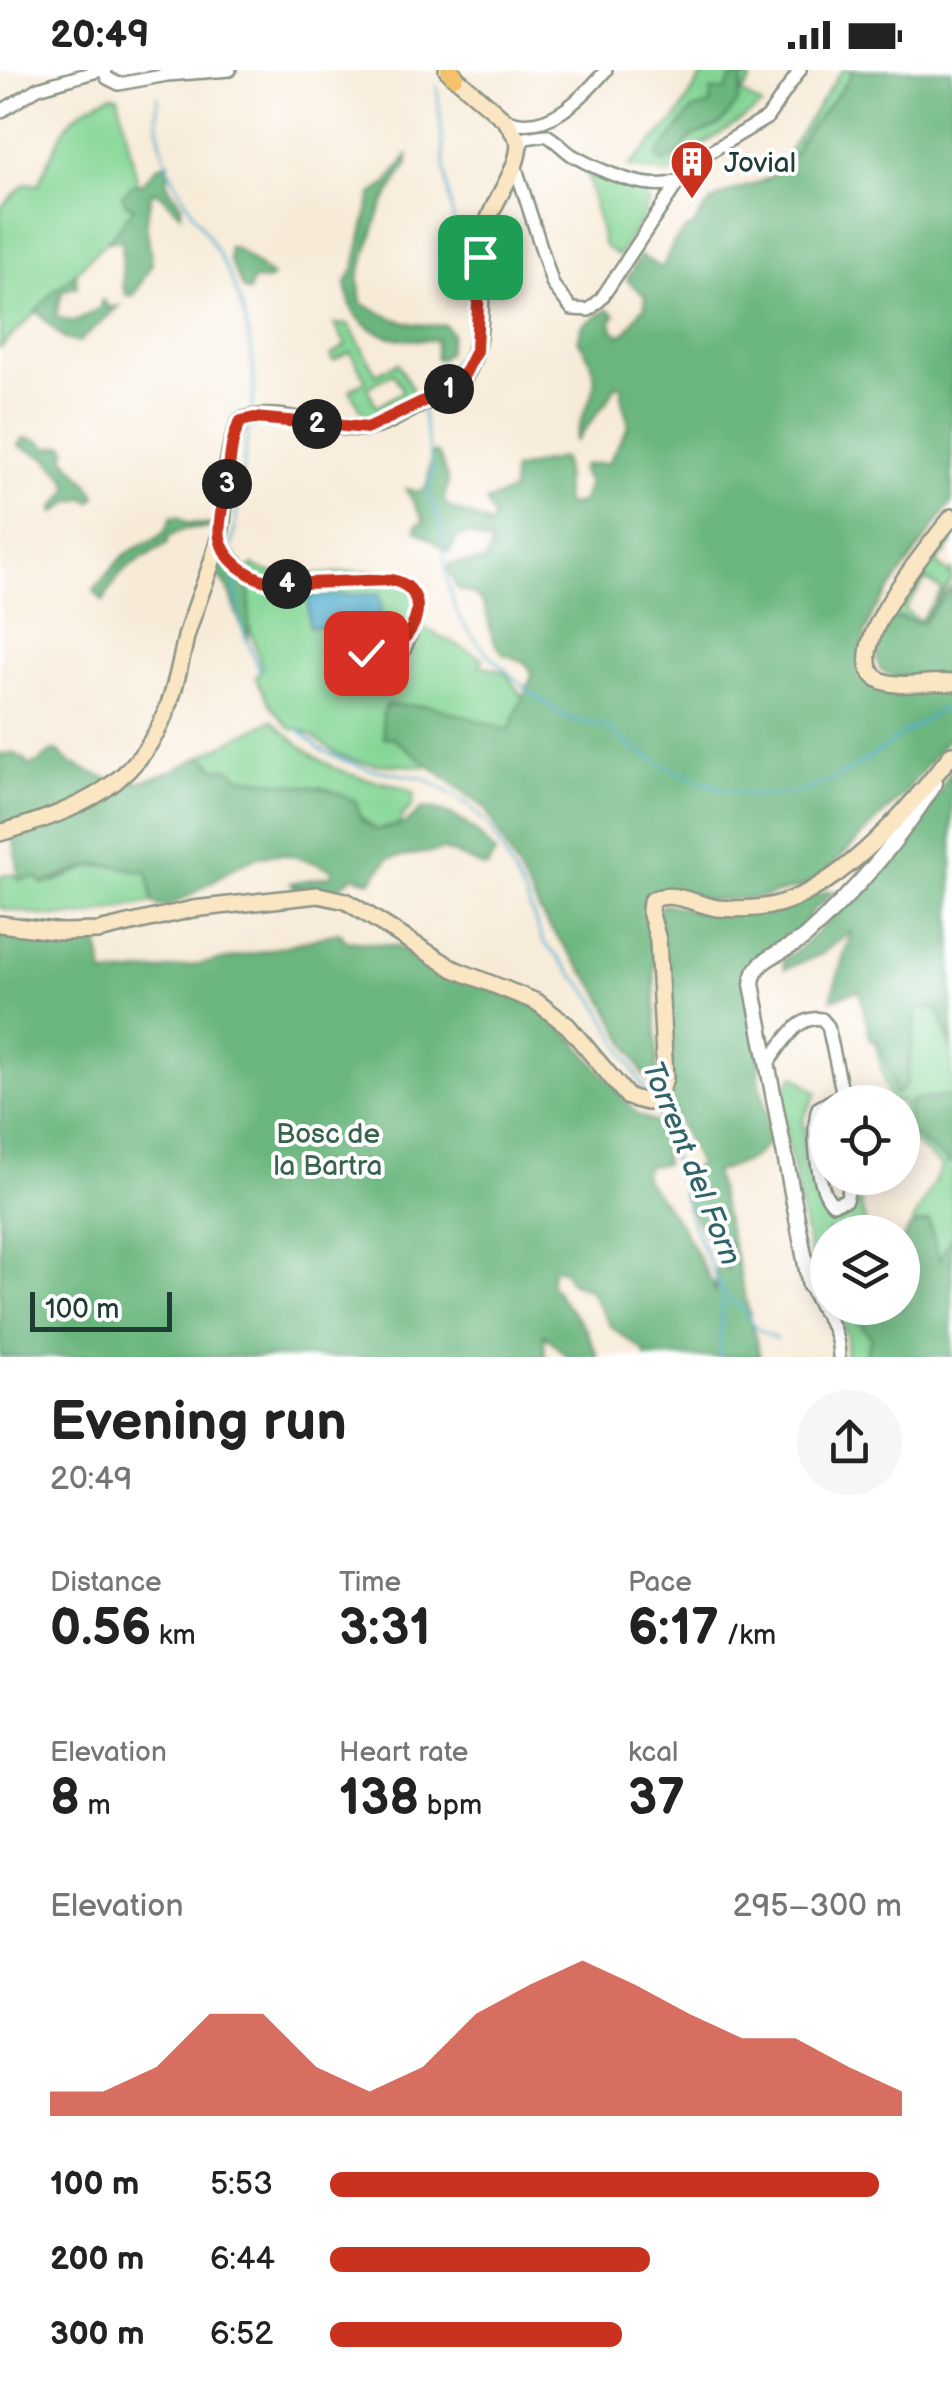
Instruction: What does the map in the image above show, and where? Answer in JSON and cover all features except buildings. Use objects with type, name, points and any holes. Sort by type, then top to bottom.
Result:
[{"type":"main road","points":[[0,833],[79,806],[123,777],[146,751],[171,700],[186,637],[219,536],[238,425],[250,418],[368,428],[459,382],[473,360],[482,244],[492,209],[515,165],[519,148],[516,134],[502,118],[451,72]]},
{"type":"main road","points":[[952,516],[881,613],[868,658],[872,672],[881,680],[952,683]]},
{"type":"main road","points":[[0,924],[62,932],[98,931],[193,909],[333,896],[462,974],[537,1002],[568,1026],[628,1097],[649,1102],[659,1094],[665,1078],[658,940],[652,900],[670,896],[724,908],[760,908],[825,882],[855,859],[952,754]]},
{"type":"street","points":[[0,112],[38,88],[104,72],[118,84],[230,70]]},
{"type":"street","points":[[531,125],[568,106],[606,70]]},
{"type":"street","points":[[515,165],[553,285],[572,309],[588,310],[601,299],[678,180],[695,163],[768,118],[800,70]]},
{"type":"street","points":[[560,146],[556,129],[568,106]]},
{"type":"street","points":[[502,118],[548,128],[560,146]]},
{"type":"street","points":[[519,148],[525,138],[540,134],[587,162],[660,191]]},
{"type":"street","points":[[654,215],[660,191],[678,180]]},
{"type":"street","points":[[219,536],[229,555],[246,572],[266,582],[401,582],[418,600],[416,621],[395,672],[383,683],[366,679],[361,664],[366,653],[397,644],[416,621]]},
{"type":"street","points":[[376,648],[392,655],[395,672]]},
{"type":"street","points":[[810,1286],[753,973],[760,964],[805,937],[882,857],[909,825],[938,772]]},
{"type":"street","points":[[768,1063],[796,1027],[807,1019],[822,1019],[828,1026],[839,1085]]},
{"type":"street","points":[[826,1195],[833,1204],[846,1200],[847,1195]]},
{"type":"street","points":[[831,1325],[838,1334],[838,1357]]},
{"type":"green space","points":[[705,70],[730,70],[751,80],[742,93],[762,106],[695,150],[668,175],[629,166],[678,116]]},
{"type":"green space","points":[[842,70],[853,70],[806,132],[794,155],[784,158]]},
{"type":"green space","points":[[853,70],[952,70],[952,502],[874,611],[861,658],[866,674],[952,690],[952,733],[903,795],[813,884],[759,898],[715,900],[652,895],[658,1090],[643,1074],[598,990],[545,921],[485,808],[392,737],[384,738],[382,717],[386,705],[431,706],[509,730],[532,676],[525,663],[503,654],[493,638],[484,604],[475,595],[458,590],[448,569],[450,564],[486,561],[492,544],[467,534],[457,538],[450,552],[416,530],[424,521],[406,489],[419,492],[427,486],[431,455],[435,452],[448,481],[444,501],[450,508],[486,522],[487,528],[494,519],[486,502],[512,491],[513,470],[560,458],[564,465],[565,505],[581,503],[589,484],[581,472],[583,465],[608,463],[629,425],[622,386],[616,385],[575,442],[595,382],[578,340],[583,325],[608,309],[615,315],[611,321],[613,330],[621,336],[625,333],[645,306],[645,296],[627,280],[640,256],[662,268],[674,242],[691,229],[713,201],[772,175],[784,158],[794,155]]},
{"type":"green space","points":[[743,76],[738,102],[721,124],[690,138],[678,155],[663,163],[656,157],[692,110],[710,105],[711,91],[726,90],[732,79]]},
{"type":"green space","points":[[112,95],[118,96],[138,184],[134,185],[134,208],[126,222],[0,348],[0,208],[26,183],[38,185],[71,120]]},
{"type":"green space","points":[[408,155],[408,163],[381,208],[358,278],[361,303],[401,321],[445,325],[451,333],[447,354],[440,359],[436,359],[436,340],[392,337],[364,323],[351,307],[346,283],[354,269],[372,194],[387,184]]},
{"type":"green space","points":[[169,162],[167,184],[181,205],[181,214],[152,191],[146,223],[152,264],[134,295],[126,295],[122,239],[108,242],[134,208],[122,195],[133,185],[142,184],[158,166]]},
{"type":"green space","points":[[587,173],[639,190],[648,201],[644,216],[619,256],[604,246]]},
{"type":"green space","points":[[229,247],[236,248],[272,277],[267,281],[253,280],[249,292],[244,290],[230,262]]},
{"type":"green space","points":[[76,274],[77,286],[62,291],[56,317],[74,322],[100,308],[102,300],[110,308],[119,306],[79,342],[64,339],[36,311]]},
{"type":"green space","points":[[334,324],[349,325],[376,374],[398,363],[417,398],[366,419],[350,390],[366,380],[350,352],[333,361],[330,356],[346,345]],"holes":[[[393,373],[403,391],[377,407],[367,388]]]},
{"type":"green space","points":[[24,438],[48,448],[65,445],[64,455],[96,497],[91,502],[86,498],[70,502],[55,513],[54,508],[69,490],[66,479],[47,458],[19,446]]},
{"type":"green space","points":[[171,517],[209,528],[186,529],[168,536],[168,543],[120,575],[103,601],[94,591],[124,556],[164,532]]},
{"type":"green space","points":[[952,535],[952,544],[936,563],[949,574],[952,570],[952,580],[922,623],[900,617],[884,623],[892,605],[899,607]],"holes":[[[926,579],[942,590],[920,621],[904,610]]]},
{"type":"green space","points":[[230,564],[250,592],[248,638],[230,593],[212,571],[217,565]]},
{"type":"green space","points":[[253,565],[273,573],[369,571],[410,580],[425,595],[423,628],[483,658],[480,665],[505,672],[523,698],[509,731],[431,706],[387,705],[384,737],[391,737],[429,762],[427,767],[352,760],[305,732],[291,729],[272,707],[256,678],[262,668],[240,579]]},
{"type":"green space","points":[[952,587],[952,675],[899,677],[880,670],[878,641],[887,622],[892,617],[922,623]]},
{"type":"green space","points":[[272,720],[323,762],[414,793],[413,805],[402,816],[400,825],[376,830],[328,789],[239,777],[217,769],[202,756]]},
{"type":"green space","points":[[52,751],[101,776],[131,782],[171,772],[202,756],[217,769],[229,768],[240,777],[328,789],[356,801],[361,820],[376,830],[405,824],[422,809],[445,813],[472,829],[495,853],[486,868],[445,850],[389,858],[371,881],[353,876],[340,887],[294,888],[291,883],[331,876],[333,870],[297,857],[269,855],[243,863],[186,898],[161,907],[153,902],[148,873],[119,866],[90,866],[42,884],[36,877],[20,880],[11,823],[0,824],[0,754],[15,754],[26,760],[27,765],[38,763]]},
{"type":"green space","points":[[952,768],[952,1049],[938,1009],[918,1007],[906,1085],[893,1085],[876,1041],[871,1041],[859,990],[831,999],[851,932],[820,955],[785,969],[783,960],[804,945],[887,863],[938,794]]},
{"type":"green space","points":[[91,866],[118,866],[148,873],[153,902],[83,916],[47,916],[0,908],[0,876],[15,874],[19,880],[36,877],[42,884]]},
{"type":"green space","name":"Bosc de la Bartra","points":[[828,891],[834,893],[812,911],[794,938],[752,964],[743,983],[759,1049],[759,1078],[772,1140],[750,1160],[714,1172],[760,1357],[645,1357],[644,1351],[611,1327],[590,1291],[569,1281],[564,1270],[553,1268],[550,1284],[586,1330],[598,1357],[568,1357],[544,1334],[545,1357],[0,1357],[0,927],[89,937],[98,943],[104,975],[223,960],[339,932],[346,941],[395,946],[541,1009],[563,1027],[638,1115],[660,1125],[674,1109],[668,995],[658,909],[665,904],[704,913],[765,913]],"holes":[[[674,1114],[699,1164],[684,1174],[686,1204],[728,1269],[717,1267],[715,1294],[682,1227],[644,1178],[646,1166],[665,1164],[660,1126]]]},
{"type":"green space","points":[[918,1007],[938,1009],[952,1049],[952,1096],[920,1100],[920,1085],[906,1084]]},
{"type":"green space","points":[[875,1041],[889,1068],[892,1085],[886,1085]]},
{"type":"green space","points":[[794,1075],[810,1087],[810,1106],[803,1119],[810,1159],[810,1195],[816,1195],[823,1208],[833,1215],[810,1215],[810,1253],[787,1141],[781,1096]]},
{"type":"green space","points":[[952,1096],[952,1165],[920,1140],[920,1100]]},
{"type":"green space","points":[[920,1141],[952,1165],[952,1234],[940,1261],[929,1221],[920,1224],[920,1215],[917,1215],[942,1167],[920,1148]]},
{"type":"green space","points":[[860,1200],[863,1215],[833,1215],[851,1211]]},
{"type":"green space","points":[[928,1221],[940,1260],[952,1234],[952,1357],[864,1357],[871,1337],[861,1325],[920,1325],[920,1223]]},
{"type":"green space","points":[[841,1325],[861,1325],[871,1337],[864,1357],[845,1357],[847,1336]]},
{"type":"water","points":[[380,594],[381,626],[309,627],[308,596]]},
{"type":"waterway","points":[[437,87],[447,186],[467,289]]},
{"type":"waterway","name":"Torrent del Forn","points":[[158,96],[158,123],[169,168],[227,270],[240,303],[250,340],[254,378],[251,413]]},
{"type":"waterway","points":[[429,387],[461,349],[468,327],[468,301]]},
{"type":"waterway","points":[[422,409],[432,467],[429,495],[441,523]]},
{"type":"waterway","name":"Torrent del Forn","points":[[232,546],[249,425]]},
{"type":"waterway","points":[[441,528],[447,577],[457,612],[497,662],[542,701],[569,718],[606,727],[630,746],[702,782],[762,796],[806,789],[850,770],[952,704]]},
{"type":"waterway","name":"Torrent del Forn","points":[[233,570],[240,623],[260,671]]},
{"type":"waterway","name":"Torrent del Forn","points":[[298,729],[320,749],[343,760],[369,769],[424,778],[468,804],[491,829],[543,941],[594,998],[647,1094]]},
{"type":"waterway","name":"Torrent del Forn","points":[[653,1106],[664,1129],[689,1215],[723,1294],[720,1357]]},
{"type":"waterway","points":[[724,1294],[743,1309],[757,1329],[776,1339]]},
{"type":"place","name":"Jovial","points":[[692,200]]},
{"type":"route","points":[[366,653],[397,644],[406,635],[416,621],[418,600],[408,586],[391,580],[279,584],[246,572],[229,555],[219,536],[234,436],[246,418],[368,428],[453,387],[476,351],[480,257]]}]
